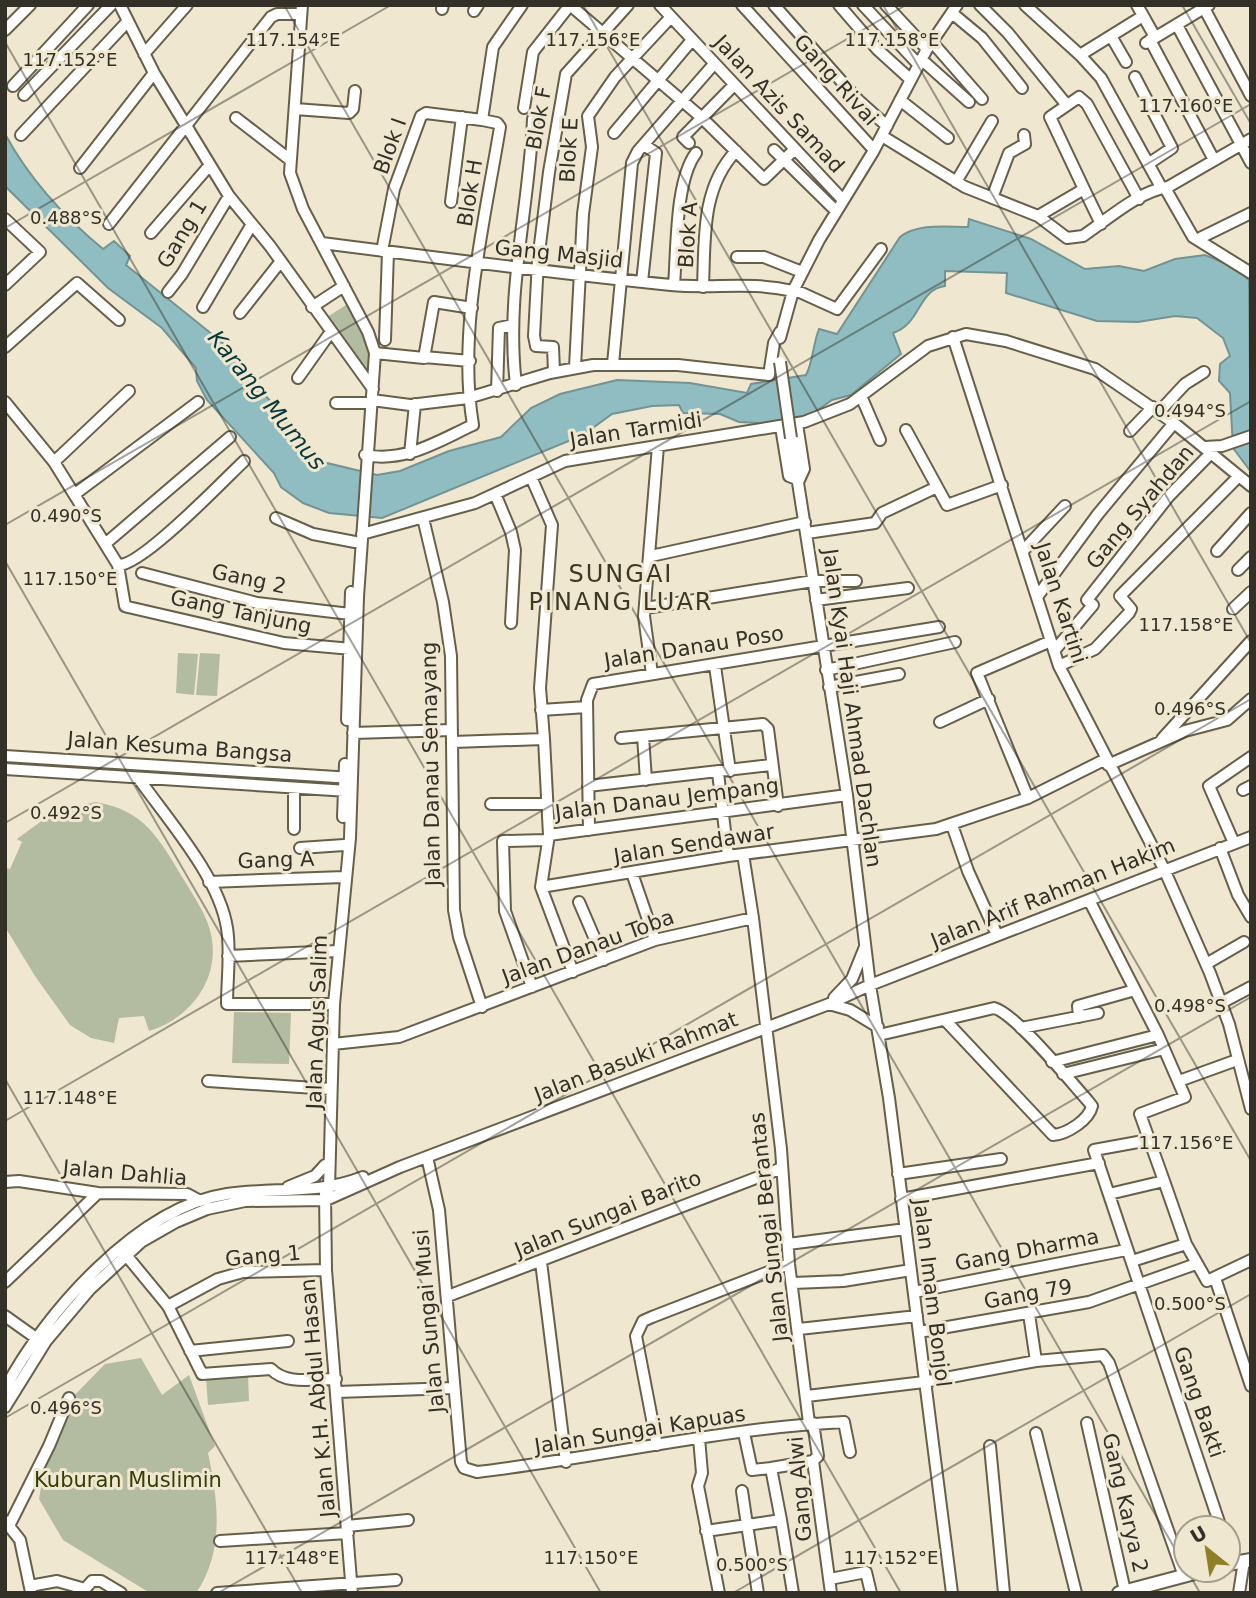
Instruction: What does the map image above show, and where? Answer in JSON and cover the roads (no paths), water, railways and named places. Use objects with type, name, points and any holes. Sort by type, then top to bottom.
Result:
[{"type":"main road","points":[[1122,1592],[1172,1579]]},
{"type":"street","points":[[5,30],[30,5]]},
{"type":"street","points":[[13,86],[88,5]]},
{"type":"street","points":[[24,95],[111,5]]},
{"type":"street","points":[[120,5],[144,54],[209,166],[229,196],[281,261],[372,400]]},
{"type":"street","points":[[144,54],[187,5]]},
{"type":"street","points":[[482,120],[493,47],[522,5]]},
{"type":"street","points":[[524,108],[533,52],[570,5],[701,117],[764,179],[794,150]]},
{"type":"street","name":"Blok F","points":[[554,372],[553,347],[534,344],[538,266],[549,172],[566,74],[628,5]]},
{"type":"street","name":"Jalan Azis Samad","points":[[660,5],[842,199]]},
{"type":"street","name":"Gang Rivai","points":[[742,5],[874,150]]},
{"type":"street","points":[[774,5],[884,131],[956,182],[1038,216],[1063,236],[1072,239],[1246,141]]},
{"type":"street","points":[[839,5],[877,49],[911,79]]},
{"type":"street","points":[[863,5],[982,99]]},
{"type":"street","points":[[886,5],[969,102]]},
{"type":"street","points":[[979,5],[1032,62],[1066,104]]},
{"type":"street","points":[[1025,5],[1080,55],[1107,87],[1148,164],[1198,240],[1251,273]]},
{"type":"street","points":[[1136,5],[1143,16],[1150,40],[1214,160]]},
{"type":"street","points":[[1150,40],[1206,7],[1251,96]]},
{"type":"street","points":[[335,403],[372,400],[415,404],[468,398],[575,367],[613,364],[688,365],[769,375],[774,343],[802,272],[835,210],[874,150],[925,53],[954,9],[982,38],[1022,88]]},
{"type":"street","points":[[109,224],[187,129],[271,17],[301,10],[289,159],[294,186],[375,353],[470,360]]},
{"type":"street","points":[[1080,55],[1143,16]]},
{"type":"street","name":"Blok E","points":[[575,367],[583,214],[593,147],[588,116],[591,107],[671,17]]},
{"type":"street","points":[[21,135],[128,21]]},
{"type":"street","points":[[1177,25],[1246,141],[1251,163]]},
{"type":"street","points":[[1111,36],[1126,62]]},
{"type":"street","points":[[614,132],[692,40]]},
{"type":"street","points":[[1013,78],[1032,62]]},
{"type":"street","points":[[613,364],[632,163],[644,145],[714,64]]},
{"type":"street","points":[[80,168],[155,73]]},
{"type":"street","points":[[1135,78],[1172,148],[1148,164]]},
{"type":"street","points":[[689,144],[683,136],[734,85]]},
{"type":"street","points":[[295,109],[349,113],[353,109],[355,91]]},
{"type":"street","points":[[1101,224],[1050,117],[1066,104],[1079,97],[1084,99],[1139,199]]},
{"type":"street","points":[[900,100],[948,138]]},
{"type":"street","name":"Blok I","points":[[385,251],[390,206],[420,118],[426,113],[462,117],[497,123],[500,127]]},
{"type":"street","points":[[451,202],[462,117]]},
{"type":"street","points":[[236,118],[289,159]]},
{"type":"street","points":[[516,385],[514,269],[531,160],[533,119]]},
{"type":"street","points":[[956,182],[992,121]]},
{"type":"street","name":"Blok H","points":[[410,454],[473,425],[468,398],[472,308],[500,127]]},
{"type":"street","points":[[992,198],[1009,153],[1025,144],[1024,135]]},
{"type":"street","points":[[642,282],[656,153],[644,145]]},
{"type":"street","points":[[774,150],[835,210]]},
{"type":"street","name":"Blok A","points":[[703,287],[709,197],[723,165],[736,151]]},
{"type":"street","points":[[674,285],[684,183],[689,163],[696,153]]},
{"type":"street","points":[[151,233],[209,166]]},
{"type":"street","points":[[1038,216],[1084,189]]},
{"type":"street","name":"Gang 1","points":[[168,292],[182,274],[229,196]]},
{"type":"street","points":[[1198,240],[1251,213]]},
{"type":"street","points":[[5,219],[40,249],[38,256],[5,285]]},
{"type":"street","points":[[203,307],[252,225]]},
{"type":"street","name":"Gang Masjid","points":[[322,243],[514,269],[538,266],[642,282],[703,287],[759,284],[793,290]]},
{"type":"street","points":[[793,290],[837,309],[881,249]]},
{"type":"street","points":[[385,251],[385,340]]},
{"type":"street","points":[[737,257],[764,257],[802,272]]},
{"type":"street","points":[[240,313],[281,261]]},
{"type":"street","points":[[5,347],[76,284],[82,285],[120,320]]},
{"type":"street","points":[[312,307],[344,286]]},
{"type":"street","points":[[424,357],[434,302],[472,308]]},
{"type":"street","points":[[497,391],[499,328],[513,325]]},
{"type":"street","name":"Jalan Kyai Haji Ahmad Dachlan","points":[[780,332],[780,362],[847,795],[870,985]]},
{"type":"street","points":[[298,378],[330,333]]},
{"type":"street","points":[[953,337],[980,335],[1072,361],[1103,374],[1213,448],[1238,477],[1251,486]]},
{"type":"street","name":"Jalan Tarmidi","points":[[359,533],[496,496],[565,461],[800,423],[836,411],[861,396],[924,348],[953,337]]},
{"type":"street","name":"Jalan Kartini","points":[[953,337],[1059,666],[1164,869],[1206,964],[1221,1003],[1251,1109]]},
{"type":"street","name":"Jalan Agus Salim","points":[[326,1192],[334,1004],[346,857],[356,572],[375,353]]},
{"type":"street","points":[[1130,432],[1185,384],[1204,372]]},
{"type":"street","points":[[54,462],[129,391]]},
{"type":"street","points":[[861,396],[880,440]]},
{"type":"street","points":[[5,402],[54,462],[116,563],[128,563],[162,539],[244,461]]},
{"type":"street","points":[[75,494],[198,402]]},
{"type":"street","points":[[367,460],[410,454],[415,404]]},
{"type":"street","points":[[781,427],[789,476],[799,480],[804,469],[800,423]]},
{"type":"street","points":[[1037,597],[1098,514],[1174,423]]},
{"type":"street","points":[[906,430],[946,504],[951,506],[1002,485]]},
{"type":"street","points":[[1213,448],[1251,436]]},
{"type":"street","points":[[105,544],[230,438]]},
{"type":"street","points":[[652,674],[645,630],[657,446]]},
{"type":"street","name":"Gang Syahdan","points":[[1053,646],[1093,605],[1087,600],[1175,488],[1213,448]]},
{"type":"street","name":"Jalan Danau Jempang","points":[[531,477],[552,525],[540,688],[548,804],[547,838],[847,795]]},
{"type":"street","points":[[1059,666],[1095,649],[1131,609],[1120,596],[1238,477]]},
{"type":"street","points":[[651,556],[806,527],[853,526],[878,522],[882,513],[937,487]]},
{"type":"street","points":[[496,496],[512,532],[515,550],[511,623]]},
{"type":"street","points":[[1023,551],[1065,506]]},
{"type":"street","points":[[1217,551],[1251,513]]},
{"type":"street","points":[[276,518],[309,533],[359,533]]},
{"type":"street","name":"Jalan Danau Semayang","points":[[422,518],[449,634],[454,910],[459,937],[482,1007]]},
{"type":"street","points":[[1238,570],[1251,557]]},
{"type":"street","name":"Gang Tanjung","points":[[116,563],[125,606],[265,640],[352,649]]},
{"type":"street","name":"Jalan Agus Salim","points":[[348,778],[353,733],[349,614],[356,572]]},
{"type":"street","name":"Gang 2","points":[[142,573],[257,603],[349,614]]},
{"type":"street","points":[[646,608],[813,581],[856,581]]},
{"type":"street","points":[[816,600],[908,588]]},
{"type":"street","points":[[1233,609],[1251,592]]},
{"type":"street","name":"Jalan Danau Poso","points":[[587,708],[589,690],[596,682],[715,666],[822,645],[939,627]]},
{"type":"street","points":[[1159,742],[1251,641]]},
{"type":"street","points":[[827,670],[956,642]]},
{"type":"street","points":[[1028,798],[977,675],[978,671],[1053,646]]},
{"type":"street","points":[[715,666],[730,771]]},
{"type":"street","points":[[829,687],[899,674]]},
{"type":"street","points":[[940,722],[989,699]]},
{"type":"street","name":"Jalan Sendawar","points":[[541,887],[743,853],[853,841],[952,825],[1028,798],[1107,762],[1185,731],[1227,720],[1251,699]]},
{"type":"street","points":[[541,710],[587,708],[589,830]]},
{"type":"street","points":[[621,738],[724,725],[760,723],[767,726],[778,806]]},
{"type":"street","points":[[353,733],[544,739]]},
{"type":"street","points":[[643,736],[646,780]]},
{"type":"street","name":"Jalan Kesuma Bangsa","points":[[5,756],[348,778]]},
{"type":"street","points":[[1234,844],[1209,786],[1251,757]]},
{"type":"street","points":[[54,771],[56,758]]},
{"type":"street","points":[[113,762],[113,775]]},
{"type":"street","points":[[588,786],[771,765]]},
{"type":"street","name":"Jalan Kesuma Bangsa","points":[[5,769],[348,791]]},
{"type":"street","points":[[718,773],[728,856]]},
{"type":"street","points":[[139,779],[209,882],[224,913],[228,956],[227,1004],[334,1004]]},
{"type":"street","points":[[294,829],[295,788]]},
{"type":"street","name":"Jalan Agus Salim","points":[[346,857],[344,845],[348,791]]},
{"type":"street","points":[[491,804],[548,804]]},
{"type":"street","points":[[952,825],[968,871],[997,935]]},
{"type":"street","name":"Jalan Arif Rahman Hakim","points":[[870,985],[1251,837]]},
{"type":"street","points":[[532,987],[505,911],[503,841],[547,838],[541,887],[573,972]]},
{"type":"street","points":[[300,848],[344,845]]},
{"type":"street","points":[[1220,848],[1241,901],[1251,917]]},
{"type":"street","points":[[743,853],[753,918],[764,1027]]},
{"type":"street","points":[[632,873],[655,940]]},
{"type":"street","name":"Gang A","points":[[209,882],[344,877]]},
{"type":"street","points":[[1089,900],[1158,1035],[1184,1098],[1140,1114],[1186,1244],[1206,1281],[1251,1260]]},
{"type":"street","points":[[579,902],[604,960]]},
{"type":"street","name":"Jalan Danau Toba","points":[[333,1044],[399,1037],[655,940],[753,918]]},
{"type":"street","points":[[1206,964],[1244,942]]},
{"type":"street","points":[[827,1005],[852,979],[866,944]]},
{"type":"street","points":[[228,956],[338,951]]},
{"type":"street","name":"Jalan Basuki Rahmat","points":[[326,1192],[427,1157],[827,1005],[870,985]]},
{"type":"street","name":"Jalan Imam Bonjol","points":[[870,985],[879,1031],[906,1229],[923,1382],[952,1593]]},
{"type":"street","points":[[1221,1003],[1251,987]]},
{"type":"street","points":[[1079,1017],[1078,1006],[1135,990]]},
{"type":"street","points":[[827,1005],[850,1010],[879,1031],[994,1009],[1004,1013],[1088,1101],[1091,1111],[1063,1134],[1054,1135],[945,1020]]},
{"type":"street","points":[[1021,1028],[1098,1013]]},
{"type":"street","name":"Jalan Sungai Berantas","points":[[764,1027],[782,1168],[789,1264],[811,1423]]},
{"type":"street","points":[[1052,1062],[1158,1035]]},
{"type":"street","points":[[1063,1074],[1164,1049]]},
{"type":"street","points":[[1179,1081],[1237,1060]]},
{"type":"street","points":[[208,1081],[330,1089]]},
{"type":"street","points":[[326,1192],[324,1165],[327,1112],[330,1104]]},
{"type":"street","name":"Gang Dharma","points":[[914,1292],[1126,1250],[1094,1150],[1149,1140]]},
{"type":"street","name":"Jalan Sungai Musi","points":[[427,1157],[439,1210],[461,1462],[464,1468],[477,1472]]},
{"type":"street","points":[[898,1174],[1001,1159]]},
{"type":"street","points":[[901,1199],[1099,1163]]},
{"type":"street","points":[[276,1192],[311,1179],[324,1165]]},
{"type":"street","name":"Jalan Sungai Barito","points":[[448,1296],[782,1168]]},
{"type":"street","name":"Jalan Dahlia","points":[[5,1182],[19,1181],[98,1194],[187,1194],[200,1201]]},
{"type":"street","points":[[1109,1194],[1164,1181]]},
{"type":"street","points":[[5,1407],[37,1338],[79,1288],[117,1252],[150,1227],[200,1201],[228,1194],[326,1192]]},
{"type":"street","points":[[5,1389],[60,1322],[126,1255],[156,1233],[207,1209],[245,1201],[326,1192]]},
{"type":"street","name":"Jalan K.H. Abdul Hasan","points":[[326,1192],[326,1270],[351,1589]]},
{"type":"street","points":[[5,1282],[98,1194]]},
{"type":"street","points":[[788,1244],[906,1229]]},
{"type":"street","points":[[1132,1261],[1186,1244]]},
{"type":"street","name":"Gang Bakti","points":[[1126,1250],[1140,1284],[1216,1514]]},
{"type":"street","points":[[126,1255],[169,1306],[202,1374],[271,1369],[277,1376],[291,1380],[336,1378]]},
{"type":"street","points":[[541,1262],[566,1462]]},
{"type":"street","points":[[657,1445],[636,1336],[643,1321],[789,1264]]},
{"type":"street","name":"Gang 79","points":[[919,1332],[1089,1302],[1196,1264]]},
{"type":"street","name":"Gang 1","points":[[169,1306],[218,1279],[243,1272],[326,1270]]},
{"type":"street","points":[[793,1283],[843,1281],[911,1270]]},
{"type":"street","points":[[1215,1278],[1251,1386]]},
{"type":"street","points":[[1029,1314],[1036,1361]]},
{"type":"street","points":[[5,1316],[37,1338]]},
{"type":"street","points":[[799,1329],[917,1316]]},
{"type":"street","points":[[190,1351],[288,1341]]},
{"type":"street","points":[[807,1396],[923,1382],[1036,1361],[1103,1355],[1109,1363],[1172,1542]]},
{"type":"street","points":[[337,1392],[454,1388]]},
{"type":"street","points":[[69,1398],[55,1434],[8,1523],[22,1547],[30,1589],[57,1581],[85,1589],[93,1581],[101,1581],[121,1593]]},
{"type":"street","name":"Jalan Sungai Kapuas","points":[[477,1472],[566,1462],[699,1438],[811,1423],[846,1423],[850,1452]]},
{"type":"street","name":"Gang Alwi","points":[[811,1423],[818,1456],[813,1461],[831,1593]]},
{"type":"street","name":"Gang Karya 2","points":[[1087,1423],[1122,1592]]},
{"type":"street","points":[[744,1433],[752,1470],[813,1461]]},
{"type":"street","points":[[1036,1433],[1076,1593]]},
{"type":"street","points":[[699,1438],[702,1473],[698,1486],[719,1593]]},
{"type":"street","points":[[990,1446],[1004,1593]]},
{"type":"street","points":[[771,1468],[793,1593]]},
{"type":"street","points":[[742,1492],[758,1593]]},
{"type":"street","points":[[220,1541],[348,1530],[408,1520]]},
{"type":"street","points":[[706,1531],[781,1520]]},
{"type":"street","points":[[830,1579],[866,1572],[871,1593]]},
{"type":"street","points":[[217,1593],[284,1587],[351,1589],[396,1580]]},
{"type":"water","name":"Karang Mumus","points":[[5,134],[36,182],[74,224],[103,249],[114,241],[130,256],[126,265],[233,351],[239,365],[323,462],[377,475],[400,471],[449,451],[501,437],[531,408],[560,394],[617,380],[690,383],[747,393],[751,384],[806,375],[819,329],[837,334],[900,237],[924,228],[968,227],[969,219],[1031,239],[1085,269],[1119,266],[1144,271],[1175,259],[1205,255],[1232,266],[1249,280],[1251,472],[1233,448],[1230,393],[1219,381],[1220,364],[1230,356],[1223,338],[1197,318],[1175,316],[1138,322],[1097,321],[1006,293],[1007,273],[945,271],[945,286],[929,294],[909,322],[893,333],[901,354],[851,395],[832,400],[805,419],[765,428],[758,423],[739,422],[720,414],[683,413],[679,405],[652,406],[612,414],[583,435],[382,518],[329,513],[303,503],[281,487],[274,473],[207,400],[197,381],[196,368],[162,328],[108,288],[5,186]]},
{"type":"district","name":"SUNGAI PINANG LUAR","points":[[621,588]]},
{"type":"park label","name":"Kuburan Muslimin","points":[[128,1480]]}]
